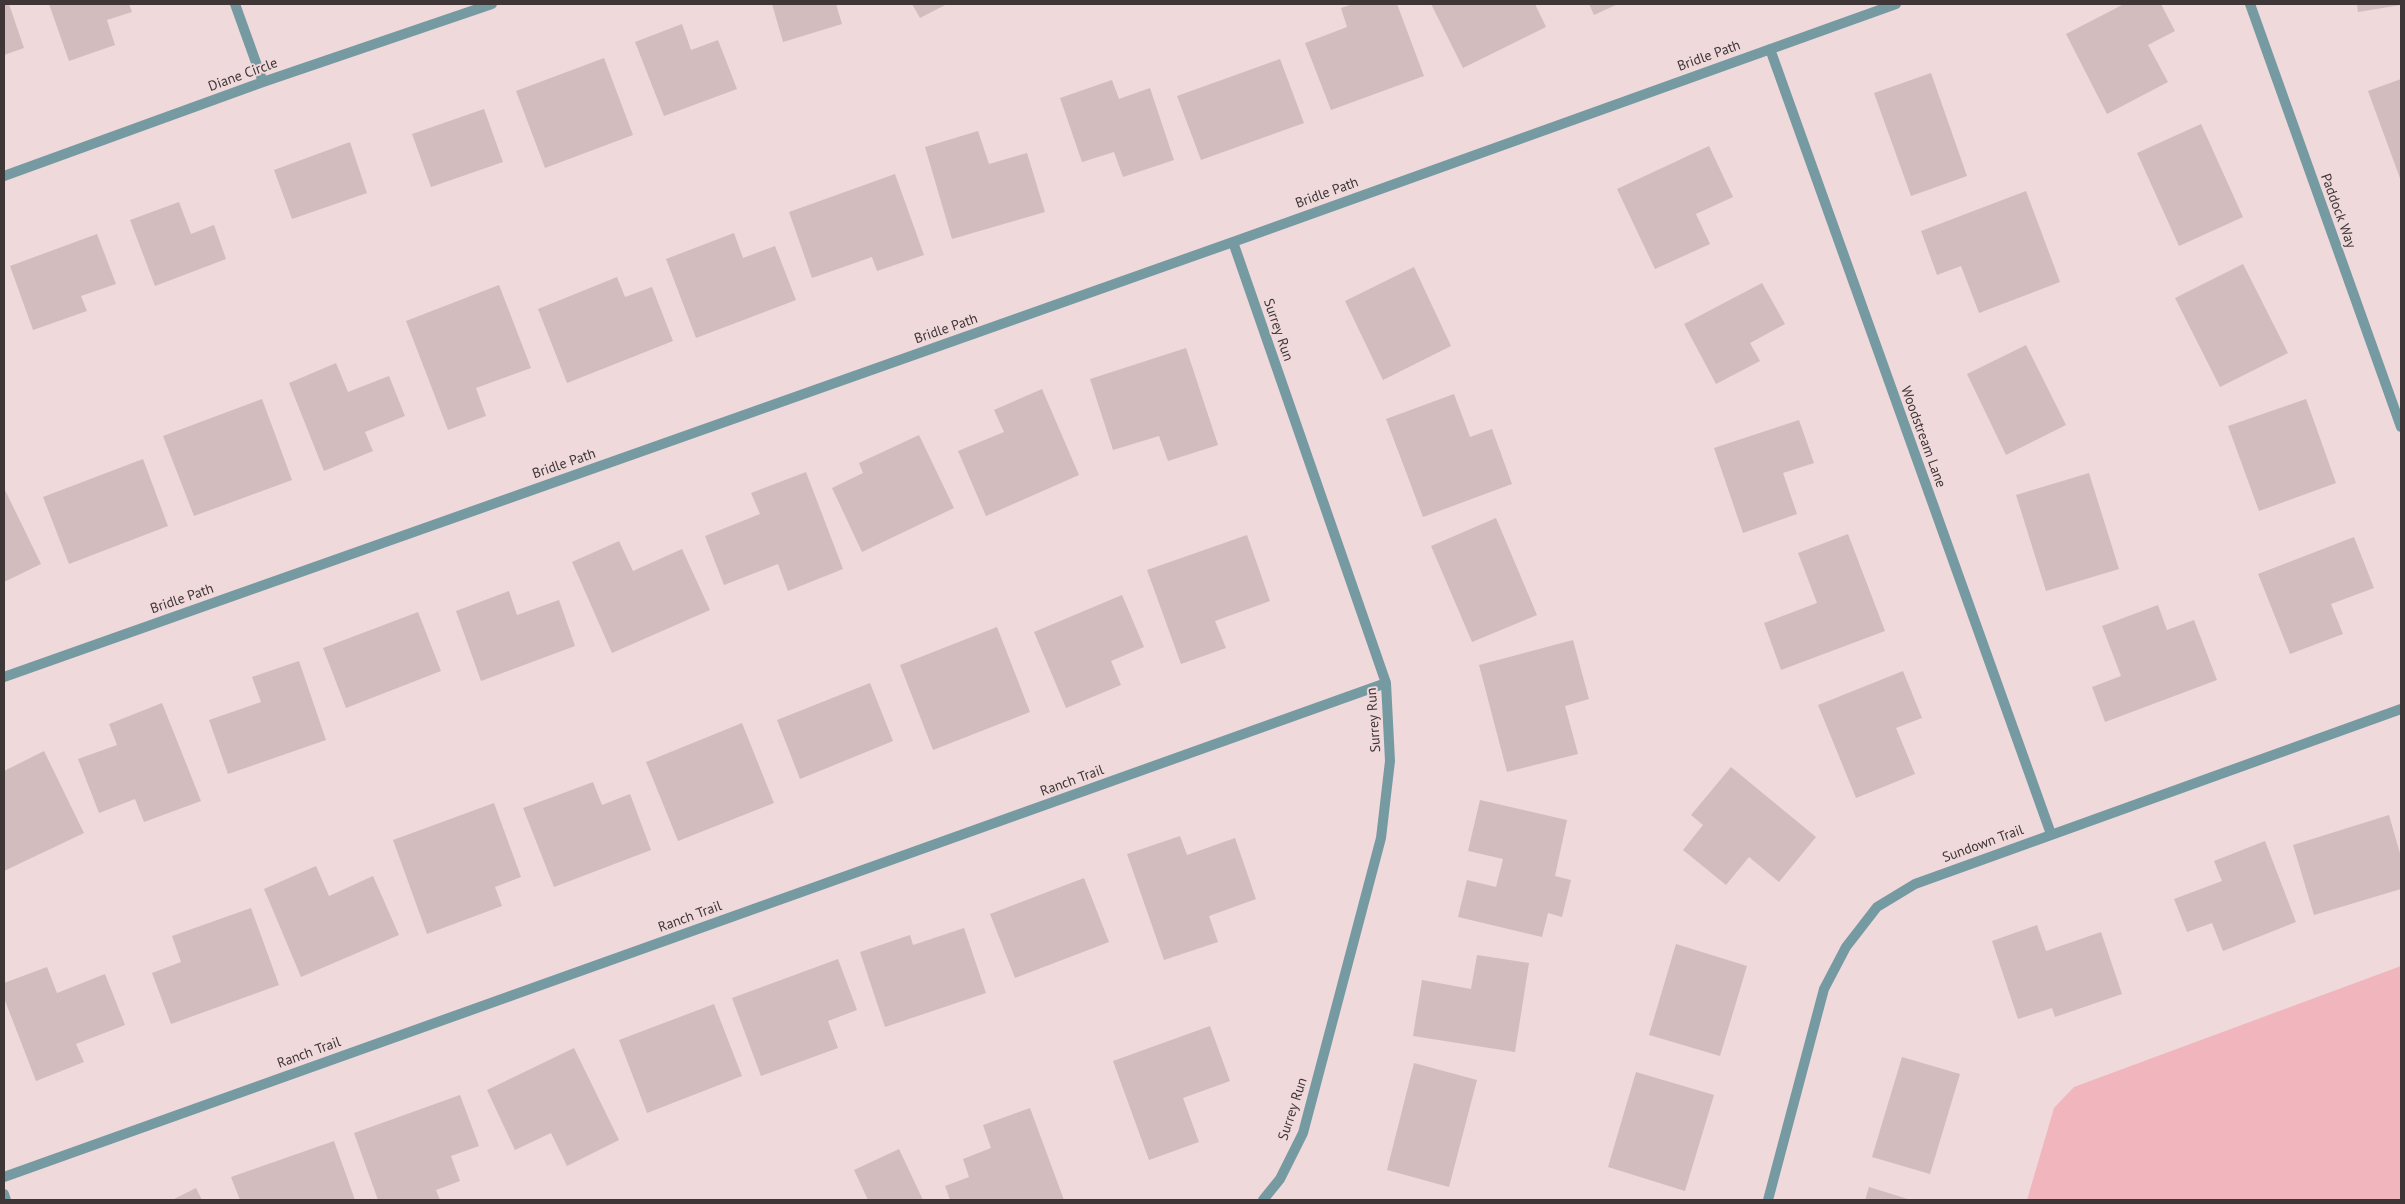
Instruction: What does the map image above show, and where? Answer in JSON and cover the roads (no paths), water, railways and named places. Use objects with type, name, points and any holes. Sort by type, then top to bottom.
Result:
[{"type":"street","points":[[235,4],[263,82]]},
{"type":"street","name":"Diane Circle","points":[[4,176],[263,82],[492,4]]},
{"type":"street","name":"Bridle Path","points":[[4,677],[1233,242],[1896,4]]},
{"type":"street","name":"Paddock Way","points":[[2250,4],[2401,427]]},
{"type":"street","name":"Woodstream Lane","points":[[1770,49],[2051,834]]},
{"type":"street","name":"Surrey Run","points":[[1233,242],[1386,683],[1390,762],[1381,838],[1303,1133],[1280,1179],[1263,1200]]},
{"type":"street","name":"Ranch Trail","points":[[4,1177],[1386,683]]},
{"type":"street","name":"Sundown Trail","points":[[1768,1200],[1824,989],[1846,947],[1877,907],[1915,884],[2401,709]]},
{"type":"street","points":[[4,1194],[6,1200]]}]
